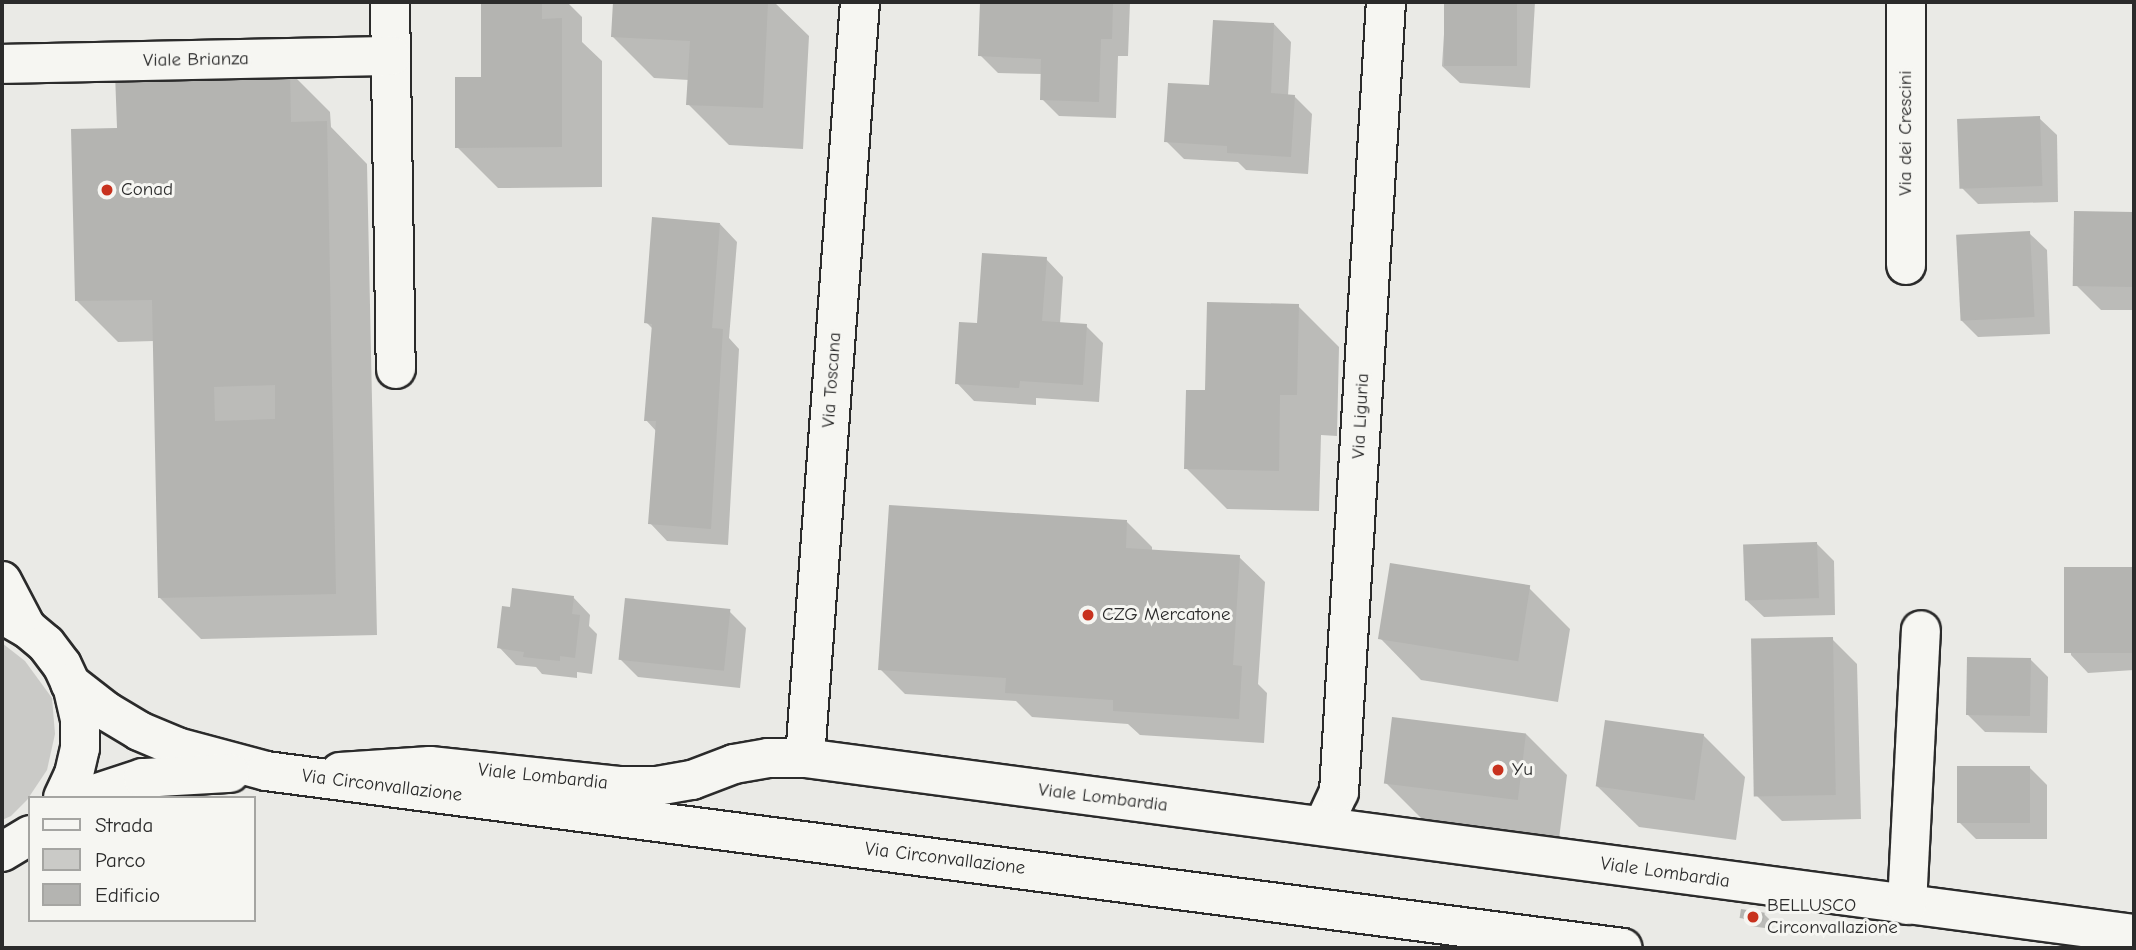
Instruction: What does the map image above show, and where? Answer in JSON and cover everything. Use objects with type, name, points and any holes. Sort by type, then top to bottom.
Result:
[{"type":"street","points":[[390,2],[396,369]]},
{"type":"street","name":"Via Toscana","points":[[805,758],[860,2]]},
{"type":"street","name":"Via Liguria","points":[[1323,827],[1339,792],[1386,2]]},
{"type":"street","name":"Via dei Crescini","points":[[1906,2],[1906,265]]},
{"type":"street","name":"Viale Brianza","points":[[2,64],[391,55]]},
{"type":"street","points":[[2,581],[14,621]]},
{"type":"street","name":"Via Circonvallazione","points":[[14,621],[51,651],[70,683],[78,708],[80,740],[76,768],[64,796]]},
{"type":"street","points":[[1907,905],[1920,630]]},
{"type":"street","name":"Via Circonvallazione","points":[[70,683],[106,711],[148,735],[177,747],[283,773],[1623,948]]},
{"type":"street","name":"Viale Lombardia","points":[[283,773],[430,766],[621,786],[657,786],[692,779],[734,764],[768,758],[805,758],[2134,934]]},
{"type":"street","name":"Via Circonvallazione","points":[[88,796],[143,778],[283,773]]},
{"type":"street","points":[[2,852],[28,836]]},
{"type":"green space","points":[[2,643],[25,661],[52,698],[55,734],[47,770],[27,800],[11,816],[2,820]]},
{"type":"building","points":[[481,2],[542,2],[542,19],[562,18],[562,147],[455,148],[455,77],[481,77]]},
{"type":"building","points":[[613,2],[768,2],[763,108],[686,105],[690,41],[611,37]]},
{"type":"building","points":[[980,2],[1113,2],[1112,39],[1101,39],[1099,102],[1040,100],[1041,59],[978,56]]},
{"type":"building","points":[[1444,2],[1517,2],[1517,66],[1444,66]]},
{"type":"building","points":[[1213,20],[1274,23],[1271,93],[1295,95],[1291,157],[1227,153],[1227,146],[1164,142],[1168,83],[1209,85]]},
{"type":"building","points":[[290,69],[291,122],[327,121],[336,594],[158,598],[152,300],[75,301],[71,129],[117,128],[115,73]],"holes":[[[275,385],[275,419],[215,421],[214,387]]]},
{"type":"building","points":[[2040,116],[2042,186],[1959,189],[1957,119]]},
{"type":"building","points":[[2074,211],[2134,212],[2133,287],[2073,286]]},
{"type":"building","points":[[652,217],[720,223],[712,328],[723,329],[711,529],[648,524],[656,421],[644,421],[652,324],[644,323]]},
{"type":"building","points":[[2030,231],[2035,317],[1961,321],[1956,235]]},
{"type":"building","points":[[982,253],[1047,257],[1042,321],[1087,324],[1083,385],[1020,381],[1019,388],[955,384],[959,322],[977,323]]},
{"type":"building","points":[[1207,302],[1299,304],[1297,395],[1280,395],[1279,471],[1184,469],[1186,390],[1205,390]]},
{"type":"building","points":[[889,505],[1127,520],[1126,548],[1240,555],[1233,665],[1242,666],[1239,719],[1113,711],[1113,700],[1005,693],[1006,678],[878,670]]},
{"type":"building","points":[[1817,542],[1819,598],[1745,601],[1743,545]]},
{"type":"building","points":[[1390,563],[1530,585],[1518,661],[1378,639]]},
{"type":"building","points":[[2064,567],[2134,567],[2134,653],[2064,653]]},
{"type":"building","points":[[512,588],[574,596],[572,614],[580,615],[575,658],[560,656],[560,661],[523,657],[524,652],[497,648],[502,606],[510,607]]},
{"type":"building","points":[[625,598],[730,609],[724,671],[619,660]]},
{"type":"building","points":[[1833,637],[1836,795],[1754,796],[1751,638]]},
{"type":"building","points":[[1967,657],[2031,658],[2030,716],[1966,715]]},
{"type":"building","points":[[1392,717],[1526,733],[1518,800],[1384,784]]},
{"type":"building","points":[[1605,720],[1704,734],[1695,800],[1596,786]]},
{"type":"building","points":[[1957,766],[2030,766],[2030,823],[1957,823]]},
{"type":"building","points":[[1741,909],[1765,913],[1763,922],[1740,918]]},
{"type":"place","name":"Conad","points":[[107,190]]},
{"type":"place","name":"CZG Mercatone","points":[[1088,615]]},
{"type":"place","name":"Yu","points":[[1498,770]]},
{"type":"place","name":"BELLUSCO Circonvallazione","points":[[1753,917]]}]
